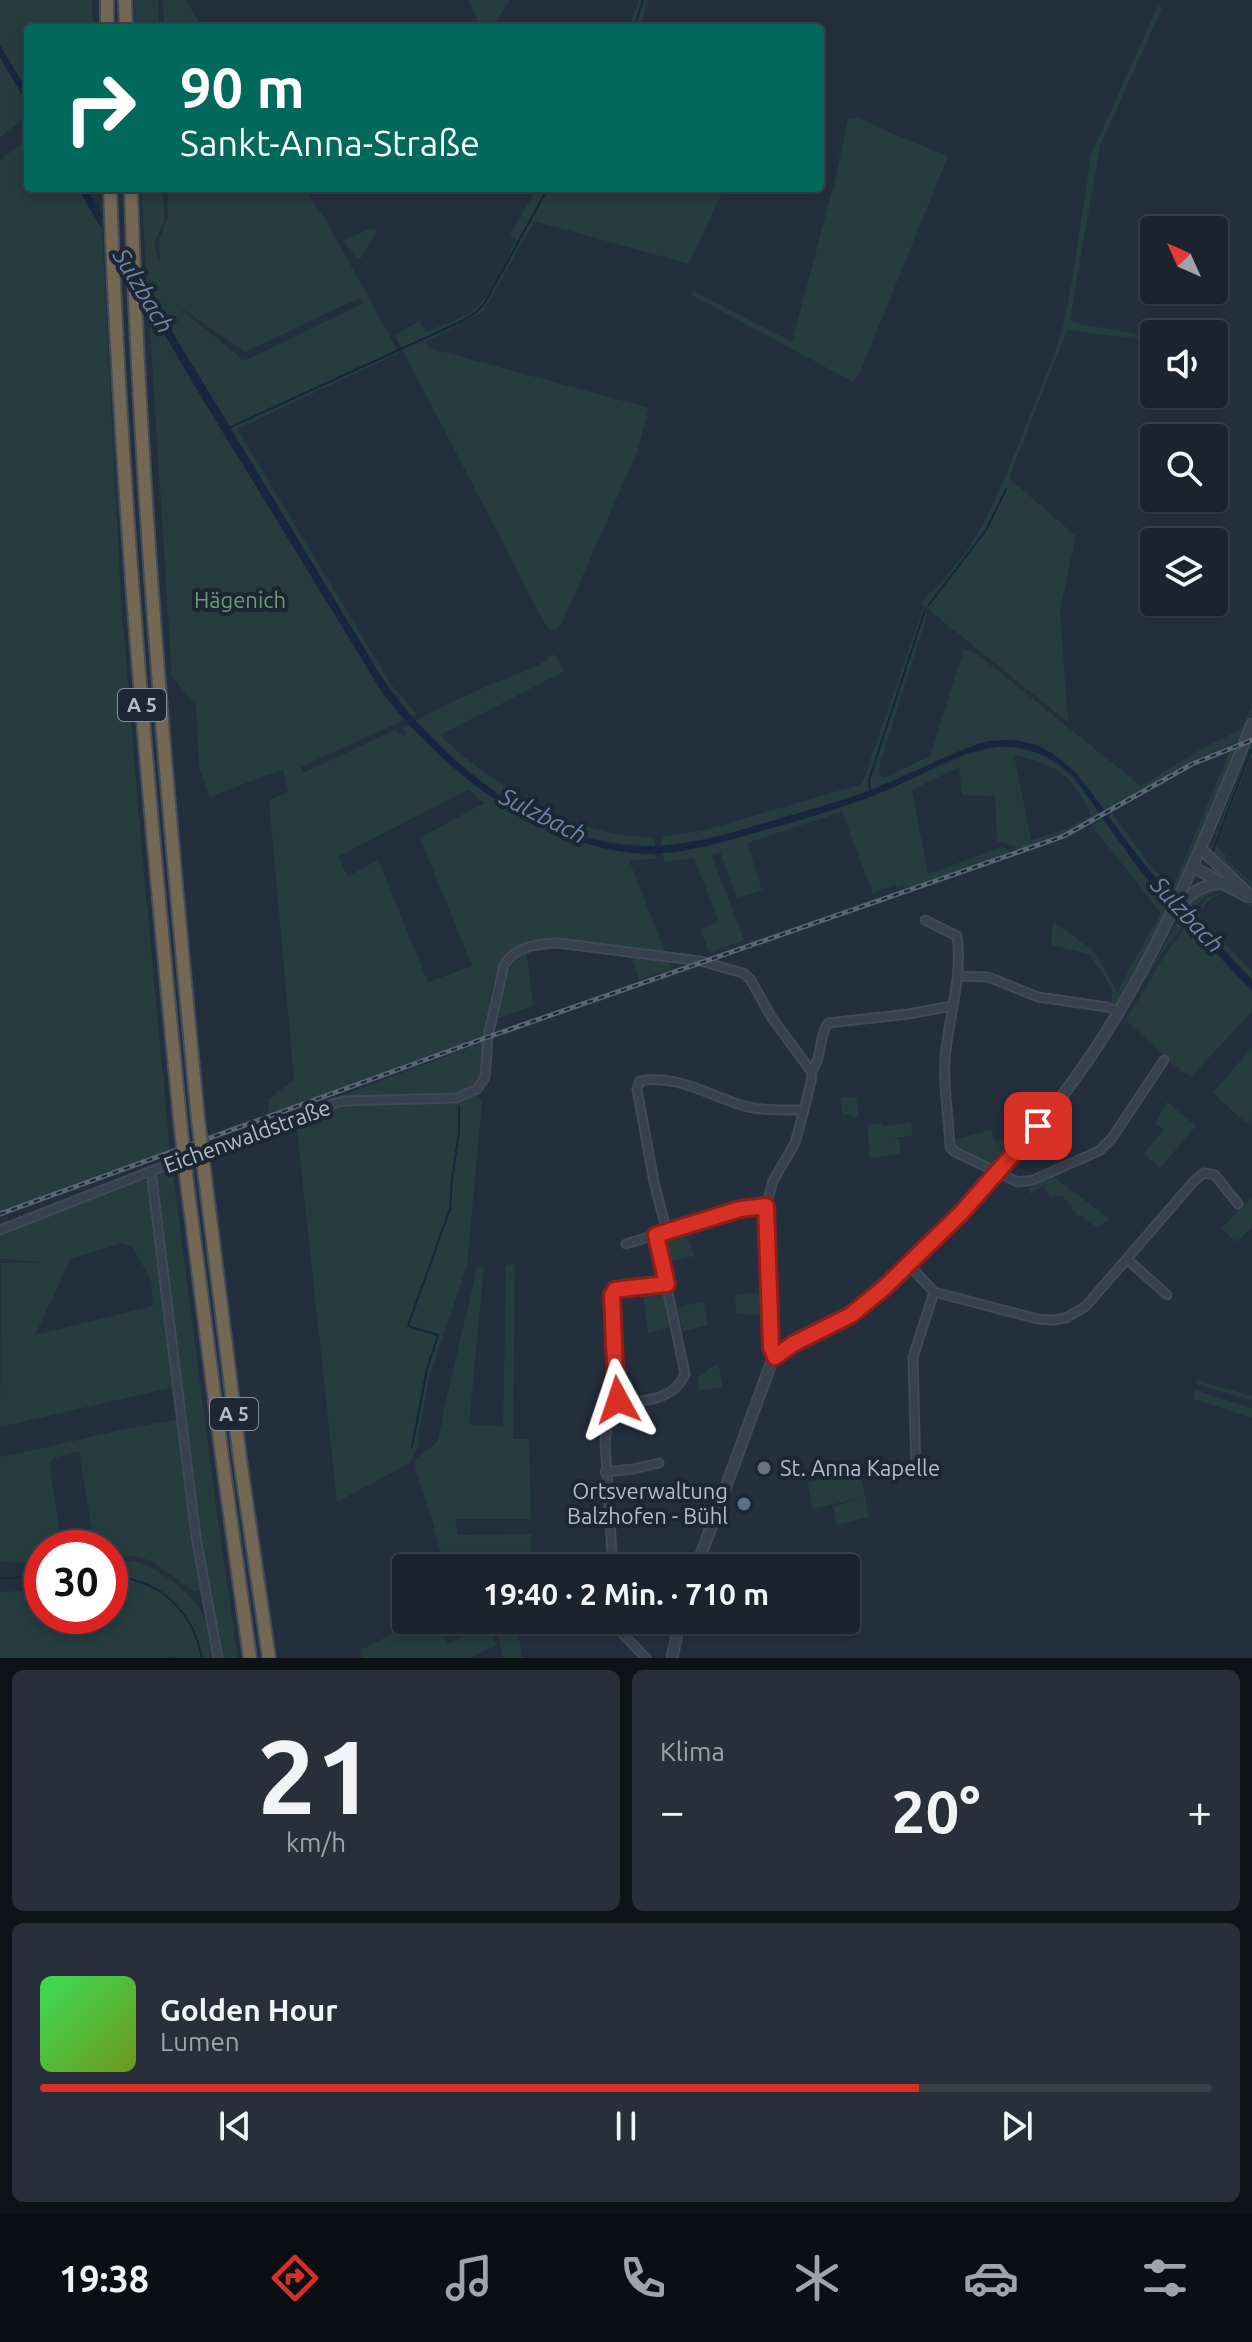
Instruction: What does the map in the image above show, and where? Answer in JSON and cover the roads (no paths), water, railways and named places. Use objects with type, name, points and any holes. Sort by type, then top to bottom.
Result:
[{"type":"highway","points":[[107,0],[107,24]]},
{"type":"highway","points":[[125,0],[126,24]]},
{"type":"highway","name":"A 5","points":[[110,192],[143,712],[181,1129],[250,1658]]},
{"type":"highway","name":"A 5","points":[[131,192],[135,302],[167,786],[198,1119],[238,1444],[269,1658]]},
{"type":"street","points":[[701,1554],[764,1379],[775,1357],[793,1344],[851,1315],[909,1265],[998,1173],[1076,1077],[1119,1012],[1182,898],[1252,724]]},
{"type":"street","points":[[1201,849],[1252,898]]},
{"type":"street","points":[[1193,867],[1252,898]]},
{"type":"street","points":[[1182,898],[1208,884],[1222,883]]},
{"type":"street","points":[[925,920],[957,936],[958,976],[945,1063],[950,1147],[955,1152],[1013,1180],[1026,1182],[1099,1151],[1117,1131],[1164,1060]]},
{"type":"street","name":"Eichenwaldstraße","points":[[0,1230],[343,1101],[457,1098],[474,1092],[485,1077],[488,1037],[504,965],[521,949],[544,943],[700,961],[743,973],[811,1071]]},
{"type":"street","points":[[958,976],[988,977],[1038,997],[1107,1007],[1119,1012]]},
{"type":"street","points":[[775,1357],[771,1347],[766,1206],[773,1181],[795,1143],[824,1029],[828,1023],[953,1006]]},
{"type":"street","points":[[667,1232],[654,1182],[637,1089],[640,1081],[670,1081],[760,1109],[804,1110]]},
{"type":"street","points":[[151,1171],[196,1537],[218,1658]]},
{"type":"street","points":[[909,1265],[934,1292],[1038,1319],[1059,1319],[1086,1306],[1181,1195],[1204,1173],[1215,1175],[1238,1204]]},
{"type":"street","points":[[626,1244],[747,1207],[766,1206]]},
{"type":"street","points":[[618,1400],[628,1402],[665,1396],[683,1378],[684,1367],[656,1235]]},
{"type":"street","points":[[1127,1259],[1167,1295]]},
{"type":"street","points":[[612,1554],[605,1472],[608,1422],[618,1400],[612,1295],[615,1290],[667,1284]]},
{"type":"street","points":[[916,1474],[913,1357],[934,1292]]},
{"type":"street","points":[[605,1472],[659,1463]]},
{"type":"street","points":[[623,1634],[646,1658]]},
{"type":"street","points":[[672,1658],[677,1634]]},
{"type":"water","points":[[0,45],[24,85],[24,98],[0,57]]},
{"type":"water","points":[[80,192],[88,192],[101,213],[101,228]]},
{"type":"water","points":[[150,295],[387,686],[436,742],[464,768],[527,813],[597,841],[634,846],[672,845],[727,834],[843,800],[980,743],[1005,740],[1027,742],[1046,750],[1077,775],[1172,896],[1169,903],[1139,869],[1074,777],[1058,763],[1018,748],[997,747],[969,753],[844,806],[683,851],[650,854],[597,846],[561,835],[527,819],[463,776],[384,695],[194,385],[150,309]]},
{"type":"water","points":[[1188,911],[1252,980],[1252,991],[1183,918]]},
{"type":"waterway","points":[[635,24],[643,0]]},
{"type":"waterway","points":[[231,427],[475,313],[484,304],[546,192]]},
{"type":"waterway","name":"Sulzbach","points":[[118,249],[129,267]]},
{"type":"waterway","name":"Sulzbach","points":[[140,286],[149,301]]},
{"type":"waterway","points":[[928,606],[986,530],[1006,489]]},
{"type":"waterway","points":[[870,793],[869,780],[924,613]]},
{"type":"waterway","points":[[1251,750],[1213,850],[1252,888]]},
{"type":"waterway","points":[[412,1447],[427,1369],[438,1335],[408,1326],[450,1209],[459,1106]]},
{"type":"waterway","points":[[0,1578],[24,1577]]},
{"type":"waterway","points":[[128,1578],[144,1583],[171,1600],[191,1625],[202,1658]]},
{"type":"railway","points":[[0,1214],[488,1037],[1064,836],[1192,764],[1252,740]]},
{"type":"place","name":"St. Anna Kapelle","points":[[764,1468]]},
{"type":"place","name":"Ortsverwaltung Balzhofen - Bühl","points":[[744,1504]]},
{"type":"park label","name":"Hägenich","points":[[240,600]]}]
